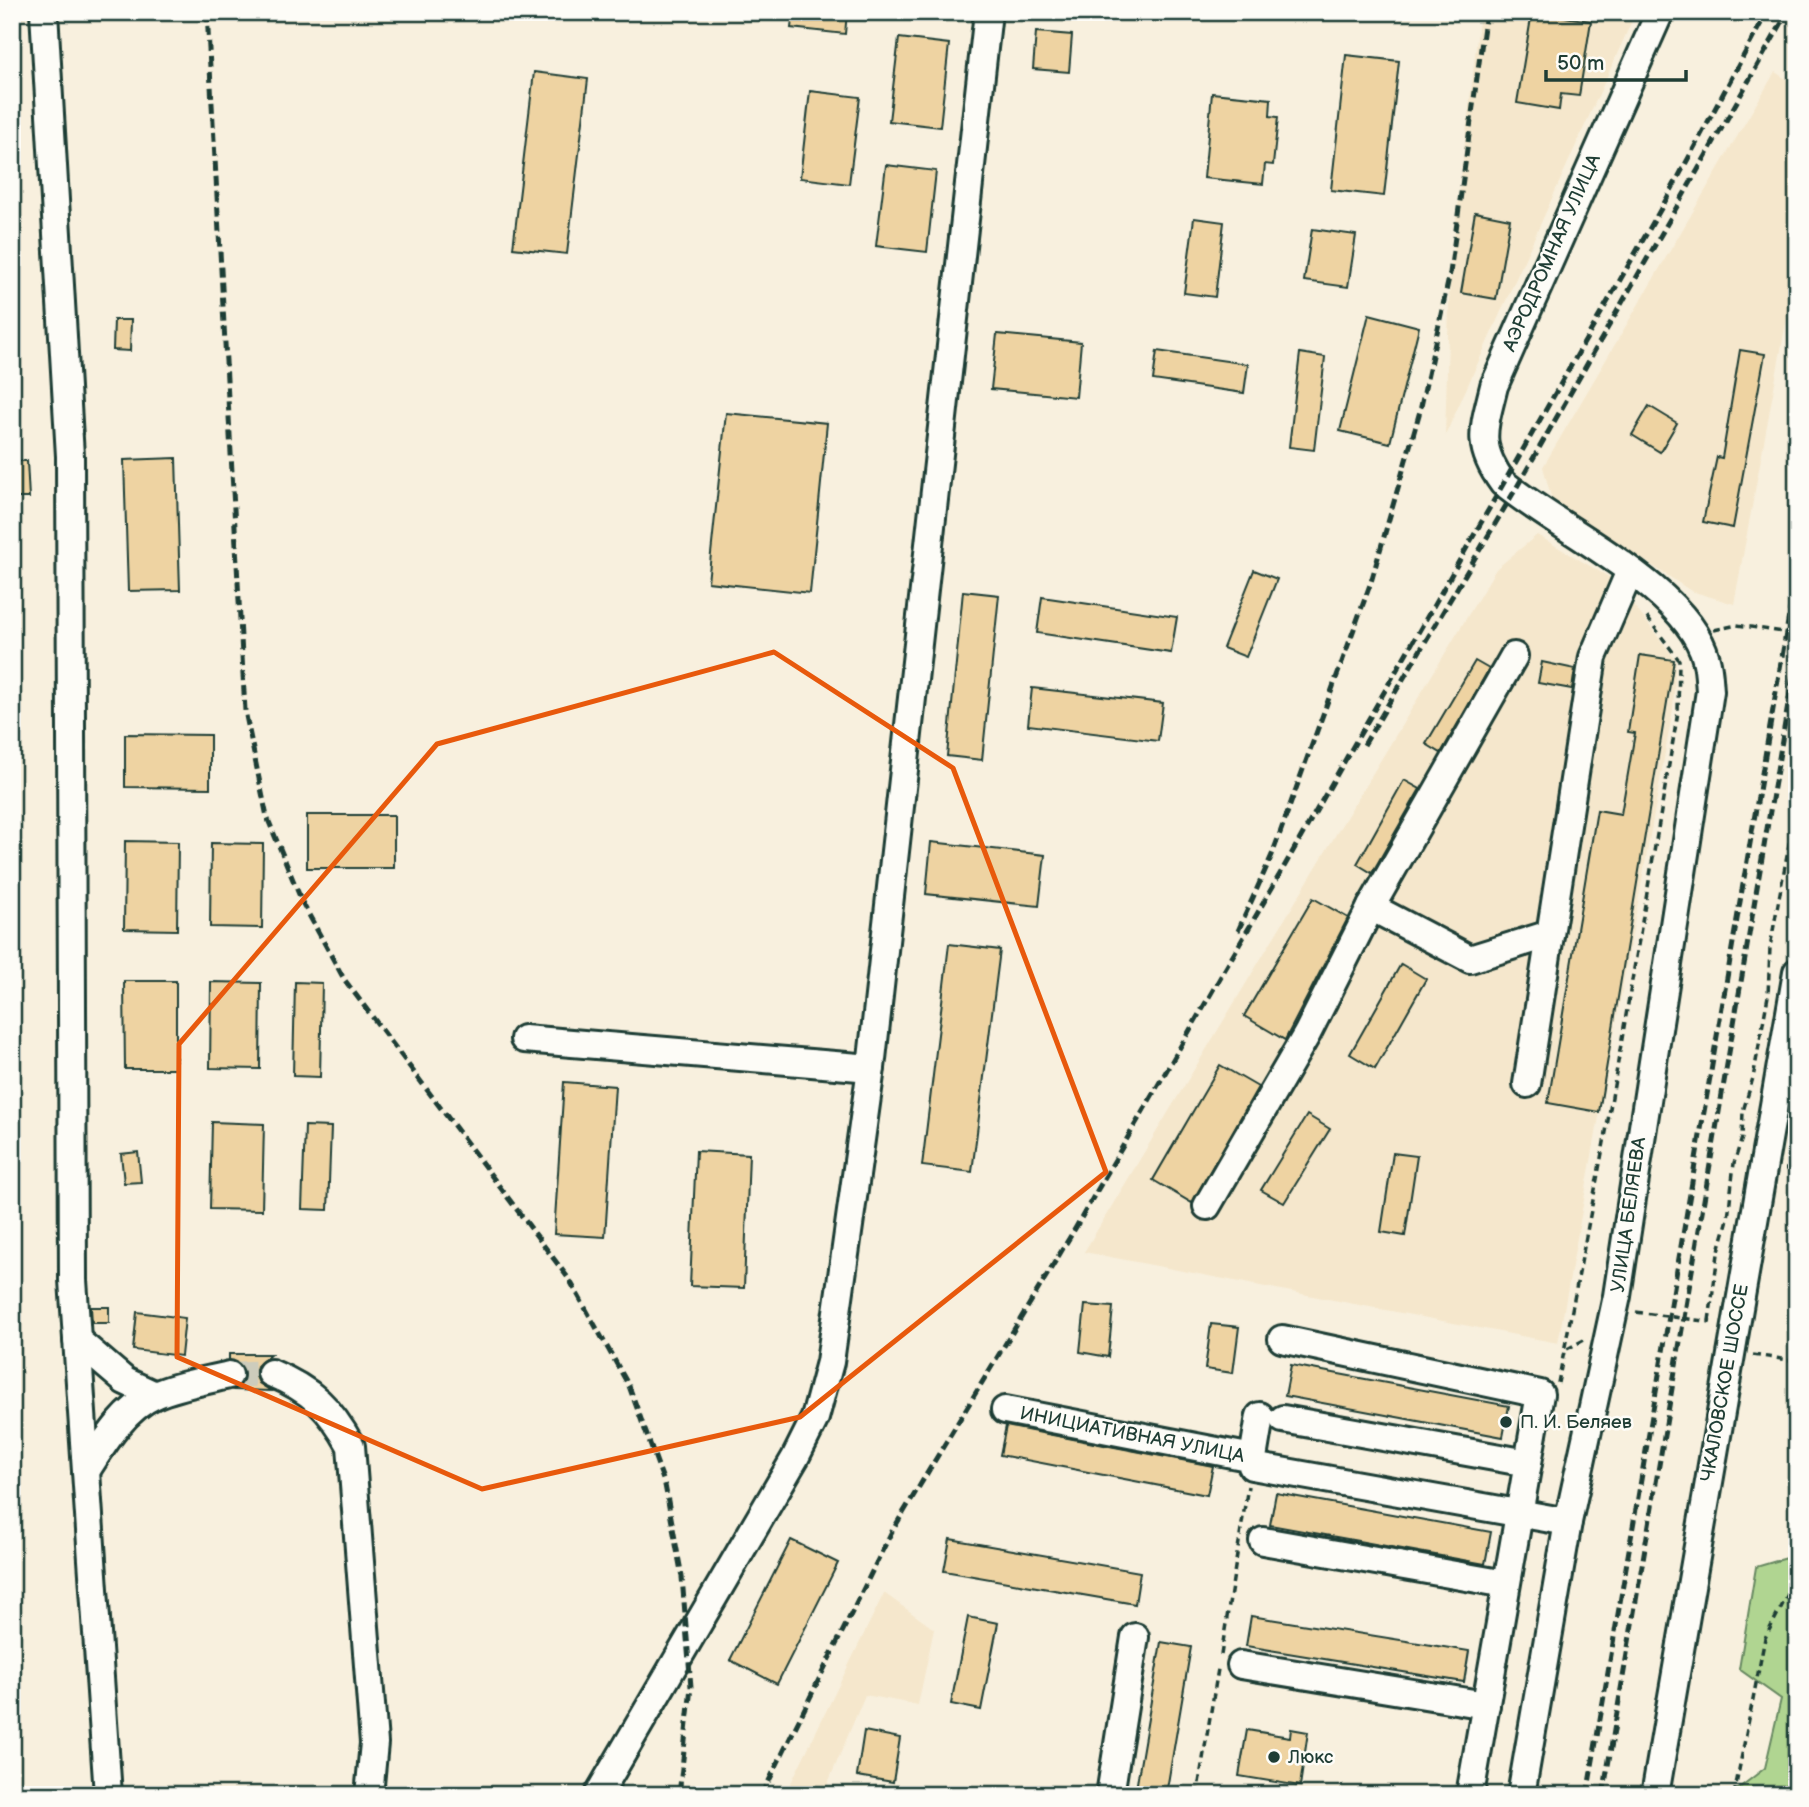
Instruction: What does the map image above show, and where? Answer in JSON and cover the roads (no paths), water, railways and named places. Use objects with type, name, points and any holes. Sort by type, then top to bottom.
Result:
[{"type":"street","points":[[44,12],[70,456],[73,1280],[108,1795]]},
{"type":"street","points":[[598,1795],[760,1518],[814,1418],[823,1393],[835,1334],[871,1068],[988,12]]},
{"type":"street","name":"АЭРОДРОМНАЯ УЛИЦА","points":[[1660,12],[1494,386],[1483,432],[1483,449],[1488,462],[1514,492],[1630,571],[1665,599],[1695,634]]},
{"type":"street","points":[[1527,1084],[1593,657],[1630,571]]},
{"type":"street","name":"УЛИЦА БЕЛЯЕВА","points":[[1521,1795],[1567,1522],[1611,1325],[1710,691],[1706,658],[1695,634]]},
{"type":"street","points":[[1207,1206],[1307,1034],[1371,907],[1514,656]]},
{"type":"street","points":[[1371,907],[1470,959],[1550,934]]},
{"type":"street","name":"ЧКАЛОВСКОЕ ШОССЕ","points":[[1655,1795],[1797,972]]},
{"type":"street","points":[[524,1039],[871,1068]]},
{"type":"street","points":[[1282,1339],[1540,1394],[1470,1795]]},
{"type":"street","points":[[77,1340],[125,1381],[155,1395]]},
{"type":"street","points":[[271,1373],[312,1394],[334,1416],[351,1446],[374,1743],[369,1795]]},
{"type":"street","points":[[86,1471],[105,1440],[127,1416],[155,1395],[229,1375]]},
{"type":"street","name":"ИНИЦИАТИВНАЯ УЛИЦА","points":[[1005,1410],[1253,1462],[1567,1522]]},
{"type":"street","points":[[1253,1462],[1271,1417],[1528,1463]]},
{"type":"street","points":[[1263,1541],[1506,1584]]},
{"type":"street","points":[[1110,1795],[1135,1637]]},
{"type":"street","points":[[1241,1665],[1486,1705]]},
{"type":"tunnel","points":[[229,1375],[271,1373]]},
{"type":"railway","points":[[207,12],[245,711],[267,817],[303,904],[344,979],[569,1279],[629,1386],[665,1485],[682,1577],[691,1687],[679,1795]]},
{"type":"railway","points":[[1238,931],[1272,855],[1371,582],[1420,411],[1450,273],[1486,12]]},
{"type":"railway","points":[[762,1795],[891,1533],[1076,1227],[1257,914],[1667,198],[1767,12]]},
{"type":"railway","points":[[1364,745],[1514,492],[1788,12]]},
{"type":"railway","points":[[1587,1795],[1797,569]]},
{"type":"railway","points":[[1603,1795],[1797,652]]},
{"type":"place","name":"П. И. Беляев","points":[[1506,1422]]},
{"type":"place","name":"Люкс","points":[[1274,1757]]}]
